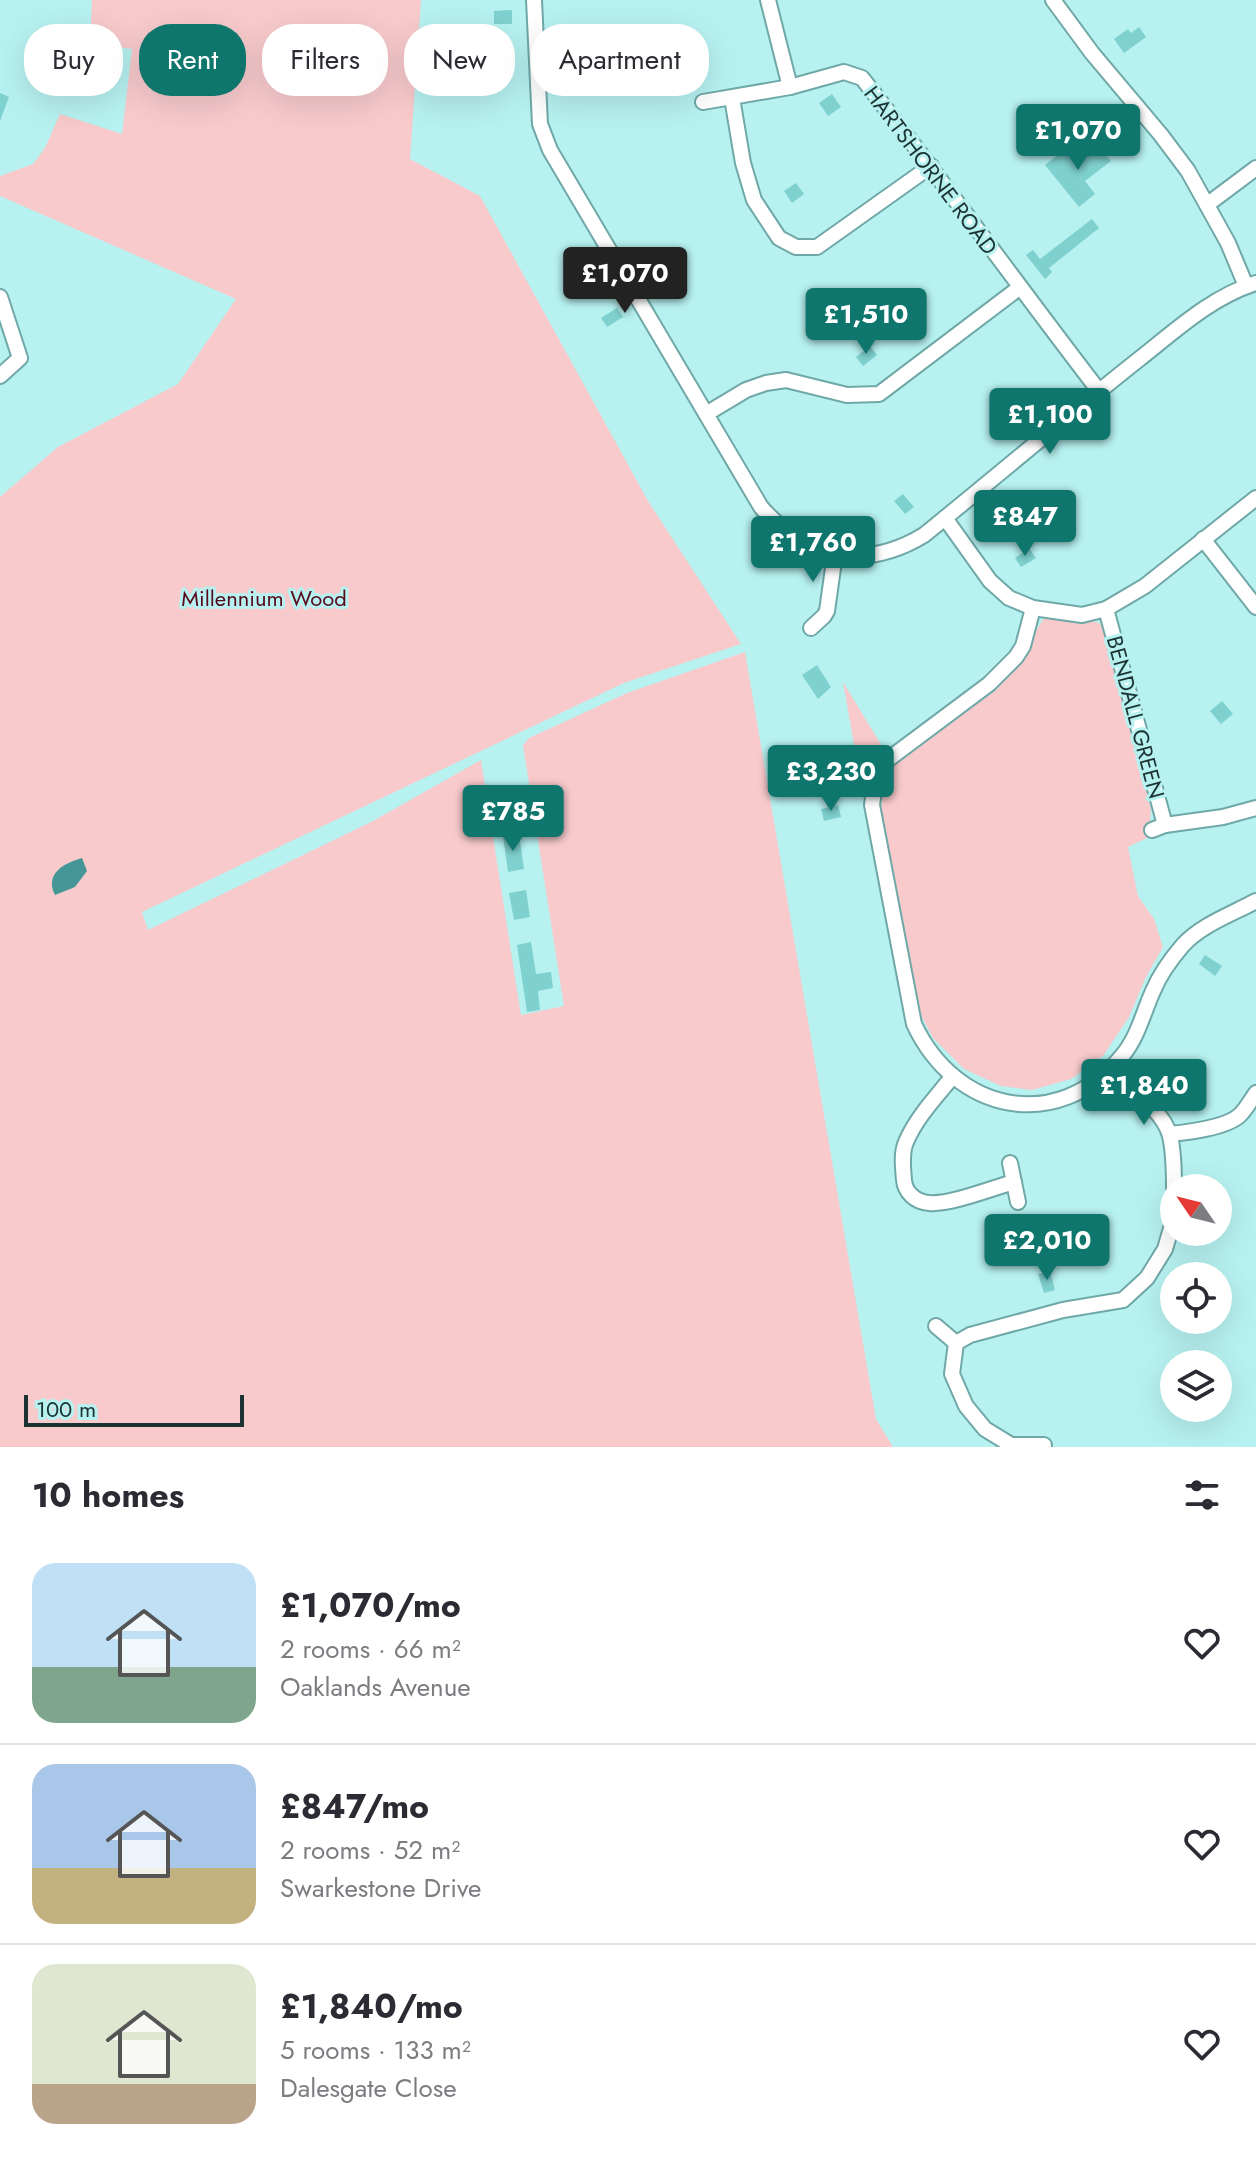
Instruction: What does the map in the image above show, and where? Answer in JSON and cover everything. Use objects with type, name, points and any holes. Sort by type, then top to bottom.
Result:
[{"type":"street","points":[[534,0],[540,124],[545,141],[745,482],[761,507],[791,536],[822,551],[862,555],[905,546],[924,535],[1204,308],[1251,285],[1188,171],[1053,0]]},
{"type":"street","points":[[768,0],[790,87]]},
{"type":"street","name":"HARTSHORNE ROAD","points":[[703,102],[790,87],[844,72],[862,78],[1099,391]]},
{"type":"street","points":[[732,98],[743,163],[754,200],[779,238],[796,247],[817,247],[931,166]]},
{"type":"street","points":[[1208,204],[1256,168]]},
{"type":"street","points":[[706,414],[746,390],[786,380],[847,395],[879,394],[1019,288]]},
{"type":"street","points":[[0,297],[20,358],[0,376]]},
{"type":"street","points":[[945,518],[990,581],[1009,598],[1033,608],[1082,615],[1106,609],[1145,586],[1256,498]]},
{"type":"street","points":[[1203,539],[1256,607]]},
{"type":"street","points":[[811,628],[827,611],[835,554]]},
{"type":"street","points":[[1033,608],[1023,646],[1004,670],[886,761],[874,790],[872,805],[914,1024],[936,1060],[953,1076],[988,1098],[1001,1102],[1047,1103],[1068,1096],[1109,1069],[1132,1042],[1162,972],[1187,941],[1201,930],[1256,901]]},
{"type":"street","name":"BENDALL GREEN","points":[[1106,609],[1159,828],[1256,808]]},
{"type":"street","points":[[1109,1069],[1165,1123],[1170,1134],[1173,1174]]},
{"type":"street","points":[[953,1076],[922,1114],[904,1145],[902,1168],[909,1194],[928,1203],[1014,1182]]},
{"type":"street","points":[[1170,1134],[1187,1133],[1231,1121],[1241,1114],[1256,1093]]},
{"type":"street","points":[[1010,1163],[1018,1202]]},
{"type":"street","points":[[956,1343],[970,1335],[1063,1310],[1123,1300],[1147,1278],[1166,1246]]},
{"type":"street","points":[[936,1326],[956,1343]]},
{"type":"street","points":[[956,1343],[952,1374],[966,1406],[985,1429],[1010,1446],[1044,1445]]},
{"type":"green space","name":"Millennium Wood","points":[[92,0],[421,0],[419,24],[404,24],[404,96],[414,96],[410,159],[480,196],[648,501],[741,644],[624,683],[142,912],[148,930],[373,821],[481,760],[521,1015],[564,1006],[523,745],[529,738],[627,693],[745,652],[876,1419],[893,1447],[0,1447],[0,497],[58,447],[178,384],[236,299],[0,196],[0,176],[33,164],[45,148],[60,114],[122,134],[132,49],[123,48],[123,24],[91,24]]},
{"type":"green space","points":[[1044,618],[1090,620],[1104,625],[1151,809],[1149,837],[1128,847],[1138,896],[1154,919],[1163,947],[1129,1017],[1103,1056],[1071,1079],[1032,1090],[1001,1086],[964,1069],[933,1038],[921,1015],[881,816],[883,786],[892,766],[996,690],[1022,661]]},
{"type":"green space","points":[[843,682],[882,746],[868,757],[859,773]]},
{"type":"water","points":[[82,858],[87,871],[75,887],[55,895],[52,888],[54,875],[63,866]]},
{"type":"building","points":[[512,10],[512,24],[494,24],[494,11]]},
{"type":"building","points":[[1139,27],[1146,37],[1124,53],[1114,39],[1128,29],[1131,33]]},
{"type":"building","points":[[0,93],[9,97],[0,121]]},
{"type":"building","points":[[832,94],[841,107],[828,116],[819,103]]},
{"type":"building","points":[[1097,143],[1111,161],[1085,181],[1095,194],[1079,207],[1045,165],[1064,150],[1073,162]]},
{"type":"building","points":[[796,183],[804,194],[792,203],[784,191]]},
{"type":"building","points":[[1092,219],[1099,228],[1049,268],[1052,272],[1045,279],[1026,255],[1033,250],[1040,259]]},
{"type":"building","points":[[617,308],[623,317],[607,327],[601,318]]},
{"type":"building","points":[[870,346],[877,355],[863,366],[856,357]]},
{"type":"building","points":[[903,494],[914,507],[905,514],[894,501]]},
{"type":"building","points":[[1029,548],[1036,558],[1021,567],[1015,558]]},
{"type":"building","points":[[817,665],[831,687],[818,699],[802,675]]},
{"type":"building","points":[[1222,701],[1233,714],[1221,724],[1210,711]]},
{"type":"building","points":[[838,805],[841,817],[824,821],[821,809]]},
{"type":"building","points":[[519,834],[524,869],[508,872],[503,836]]},
{"type":"building","points":[[526,890],[530,917],[514,920],[509,893]]},
{"type":"building","points":[[531,942],[536,974],[551,972],[553,988],[538,991],[540,1010],[527,1012],[517,945]]},
{"type":"building","points":[[1205,955],[1222,966],[1215,976],[1199,964]]},
{"type":"building","points":[[1050,1271],[1055,1290],[1044,1293],[1038,1274]]}]
